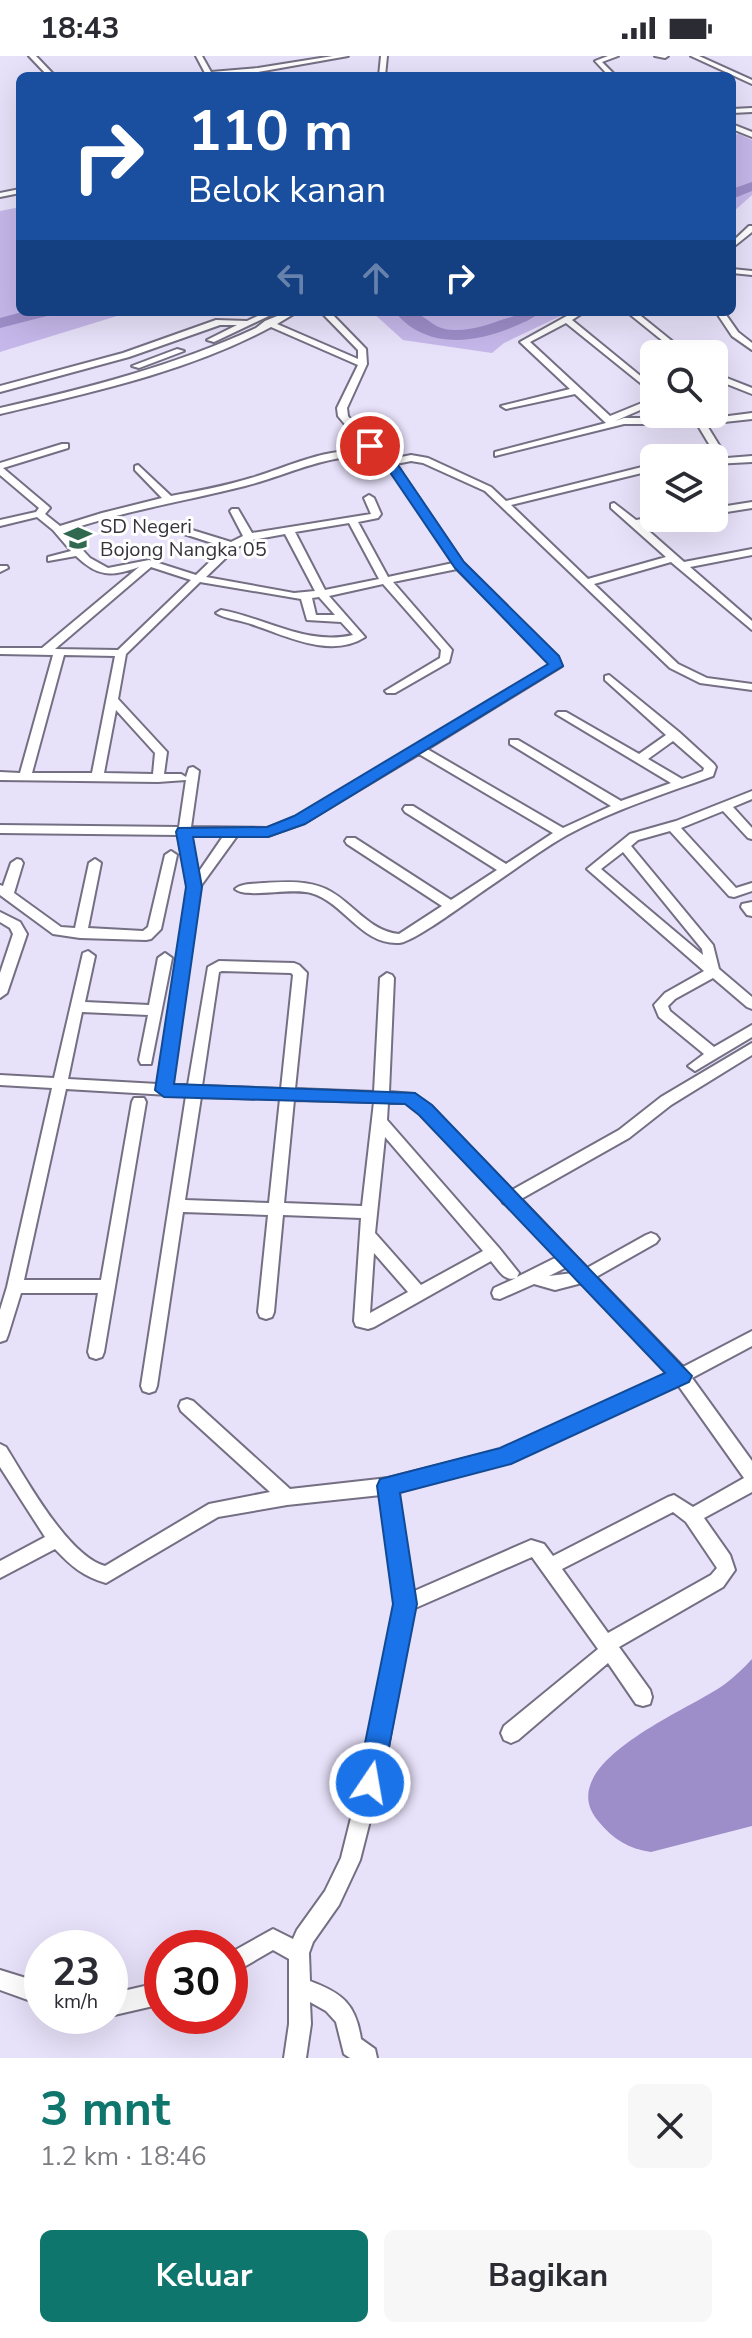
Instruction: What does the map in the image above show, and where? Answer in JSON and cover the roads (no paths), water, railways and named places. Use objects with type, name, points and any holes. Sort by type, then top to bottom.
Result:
[{"type":"street","points":[[32,56],[48,72]]},
{"type":"street","points":[[231,72],[345,56]]},
{"type":"street","points":[[609,72],[598,61],[615,56]]},
{"type":"street","points":[[658,56],[665,56]]},
{"type":"street","points":[[694,56],[730,72]]},
{"type":"street","points":[[736,241],[751,223]]},
{"type":"street","points":[[329,316],[362,349],[363,364],[342,408],[343,416],[376,456]]},
{"type":"street","points":[[572,316],[524,342],[610,421],[640,420]]},
{"type":"street","points":[[636,316],[666,340]]},
{"type":"street","points":[[723,316],[735,334],[752,347]]},
{"type":"street","points":[[0,411],[159,369],[269,318]]},
{"type":"street","points":[[0,403],[152,361],[269,318],[363,364]]},
{"type":"street","points":[[566,319],[640,380]]},
{"type":"street","points":[[0,389],[126,355],[219,322],[250,323]]},
{"type":"street","points":[[728,382],[752,391]]},
{"type":"street","points":[[506,406],[575,391]]},
{"type":"street","points":[[498,454],[610,421],[640,407]]},
{"type":"street","points":[[728,419],[752,416]]},
{"type":"street","points":[[0,523],[39,514],[45,508],[0,468],[65,446]]},
{"type":"street","points":[[0,829],[268,832],[289,825],[421,750],[556,666],[554,659],[459,565],[390,462],[376,456],[352,453],[322,458],[250,482],[104,514],[60,529]]},
{"type":"street","points":[[390,462],[411,458],[425,460],[488,489],[683,671],[716,684],[752,687]]},
{"type":"street","points":[[728,461],[752,459]]},
{"type":"street","points":[[138,468],[169,500]]},
{"type":"street","points":[[504,504],[640,470]]},
{"type":"street","points":[[97,777],[121,653],[232,546],[249,537],[376,514],[369,498]]},
{"type":"street","points":[[614,506],[752,627]]},
{"type":"street","points":[[728,510],[750,508]]},
{"type":"street","points":[[235,511],[249,537]]},
{"type":"street","points":[[39,514],[60,529],[78,552],[96,567],[127,581]]},
{"type":"street","points":[[352,520],[385,580],[447,650],[448,655],[391,691]]},
{"type":"street","points":[[634,524],[640,523]]},
{"type":"street","points":[[245,588],[226,613],[282,634],[316,641],[359,638],[322,594],[289,531]]},
{"type":"street","points":[[188,532],[232,546]]},
{"type":"street","points":[[52,559],[78,552]]},
{"type":"street","points":[[682,566],[752,552]]},
{"type":"street","points":[[588,582],[673,558]]},
{"type":"street","points":[[114,573],[134,563],[149,563],[200,579],[277,595],[306,596],[459,565]]},
{"type":"street","points":[[46,651],[149,563]]},
{"type":"street","points":[[306,596],[311,618],[346,619]]},
{"type":"street","points":[[0,651],[121,653]]},
{"type":"street","points":[[25,776],[59,652]]},
{"type":"street","points":[[241,889],[309,888],[380,934],[394,939],[410,935],[562,833],[711,770],[675,734],[609,678]]},
{"type":"street","points":[[113,701],[161,752],[158,778]]},
{"type":"street","points":[[562,714],[680,783]]},
{"type":"street","points":[[640,759],[675,734]]},
{"type":"street","points":[[514,742],[620,806]]},
{"type":"street","points":[[421,750],[562,833]]},
{"type":"street","points":[[0,776],[158,778],[187,775],[184,832],[194,887],[164,1090]]},
{"type":"street","points":[[752,795],[673,826],[634,837],[593,869],[752,1004]]},
{"type":"street","points":[[724,805],[752,835]]},
{"type":"street","points":[[409,809],[506,870]]},
{"type":"street","points":[[673,826],[734,893],[752,887]]},
{"type":"street","points":[[194,887],[233,832]]},
{"type":"street","points":[[351,841],[452,907]]},
{"type":"street","points":[[623,844],[708,948],[713,972]]},
{"type":"street","points":[[17,863],[4,892],[58,931],[141,936],[152,932],[171,855]]},
{"type":"street","points":[[80,934],[95,863]]},
{"type":"street","points":[[752,906],[747,907],[752,912]]},
{"type":"street","points":[[0,916],[15,925],[20,934],[0,993]]},
{"type":"street","points":[[0,1335],[15,1287],[88,956]]},
{"type":"street","points":[[146,1060],[165,958]]},
{"type":"street","points":[[149,1386],[215,967],[294,968],[300,973],[266,1312]]},
{"type":"street","points":[[713,972],[670,996],[661,1005],[664,1014],[713,1054]]},
{"type":"street","points":[[387,978],[380,1121],[367,1234],[362,1321],[368,1322],[494,1252]]},
{"type":"street","points":[[76,1007],[155,1010]]},
{"type":"street","points":[[695,1066],[752,1030]]},
{"type":"street","points":[[508,1199],[624,1134],[666,1101],[752,1048]]},
{"type":"street","points":[[0,1080],[164,1090],[381,1096],[409,1098],[417,1102],[681,1376],[752,1475]]},
{"type":"street","points":[[96,1352],[139,1102]]},
{"type":"street","points":[[380,1121],[511,1273]]},
{"type":"street","points":[[176,1206],[369,1212]]},
{"type":"street","points":[[367,1234],[418,1293]]},
{"type":"street","points":[[533,1277],[557,1283],[583,1274],[651,1239]]},
{"type":"street","points":[[500,1293],[568,1259]]},
{"type":"street","points":[[15,1287],[108,1286]]},
{"type":"street","points":[[0,1452],[58,1539],[91,1571],[106,1575],[215,1510],[287,1497],[388,1486],[503,1457],[681,1376],[752,1338]]},
{"type":"street","points":[[187,1406],[287,1497]]},
{"type":"street","points":[[692,1516],[752,1483]]},
{"type":"street","points":[[295,2058],[301,1988],[299,1953],[304,1937],[332,1898],[350,1860],[376,1758],[405,1604],[388,1486]]},
{"type":"street","points":[[511,1733],[608,1647],[722,1576],[726,1570],[724,1561],[692,1516],[681,1506],[666,1505],[552,1565]]},
{"type":"street","points":[[0,1570],[58,1539]]},
{"type":"street","points":[[405,1604],[531,1548],[538,1550],[552,1565],[643,1697]]},
{"type":"street","points":[[248,1954],[273,1939],[299,1953]]},
{"type":"street","points":[[0,1980],[24,1988]]},
{"type":"street","points":[[301,1988],[332,2002],[341,2010],[347,2021],[352,2046],[367,2057]]},
{"type":"waterway","points":[[736,192],[752,186]]},
{"type":"waterway","points":[[0,323],[26,316]]},
{"type":"waterway","points":[[408,316],[434,332],[449,335],[482,332],[523,316]]},
{"type":"place","name":"SD Negeri Bojong Nangka 05","points":[[78,538]]}]
